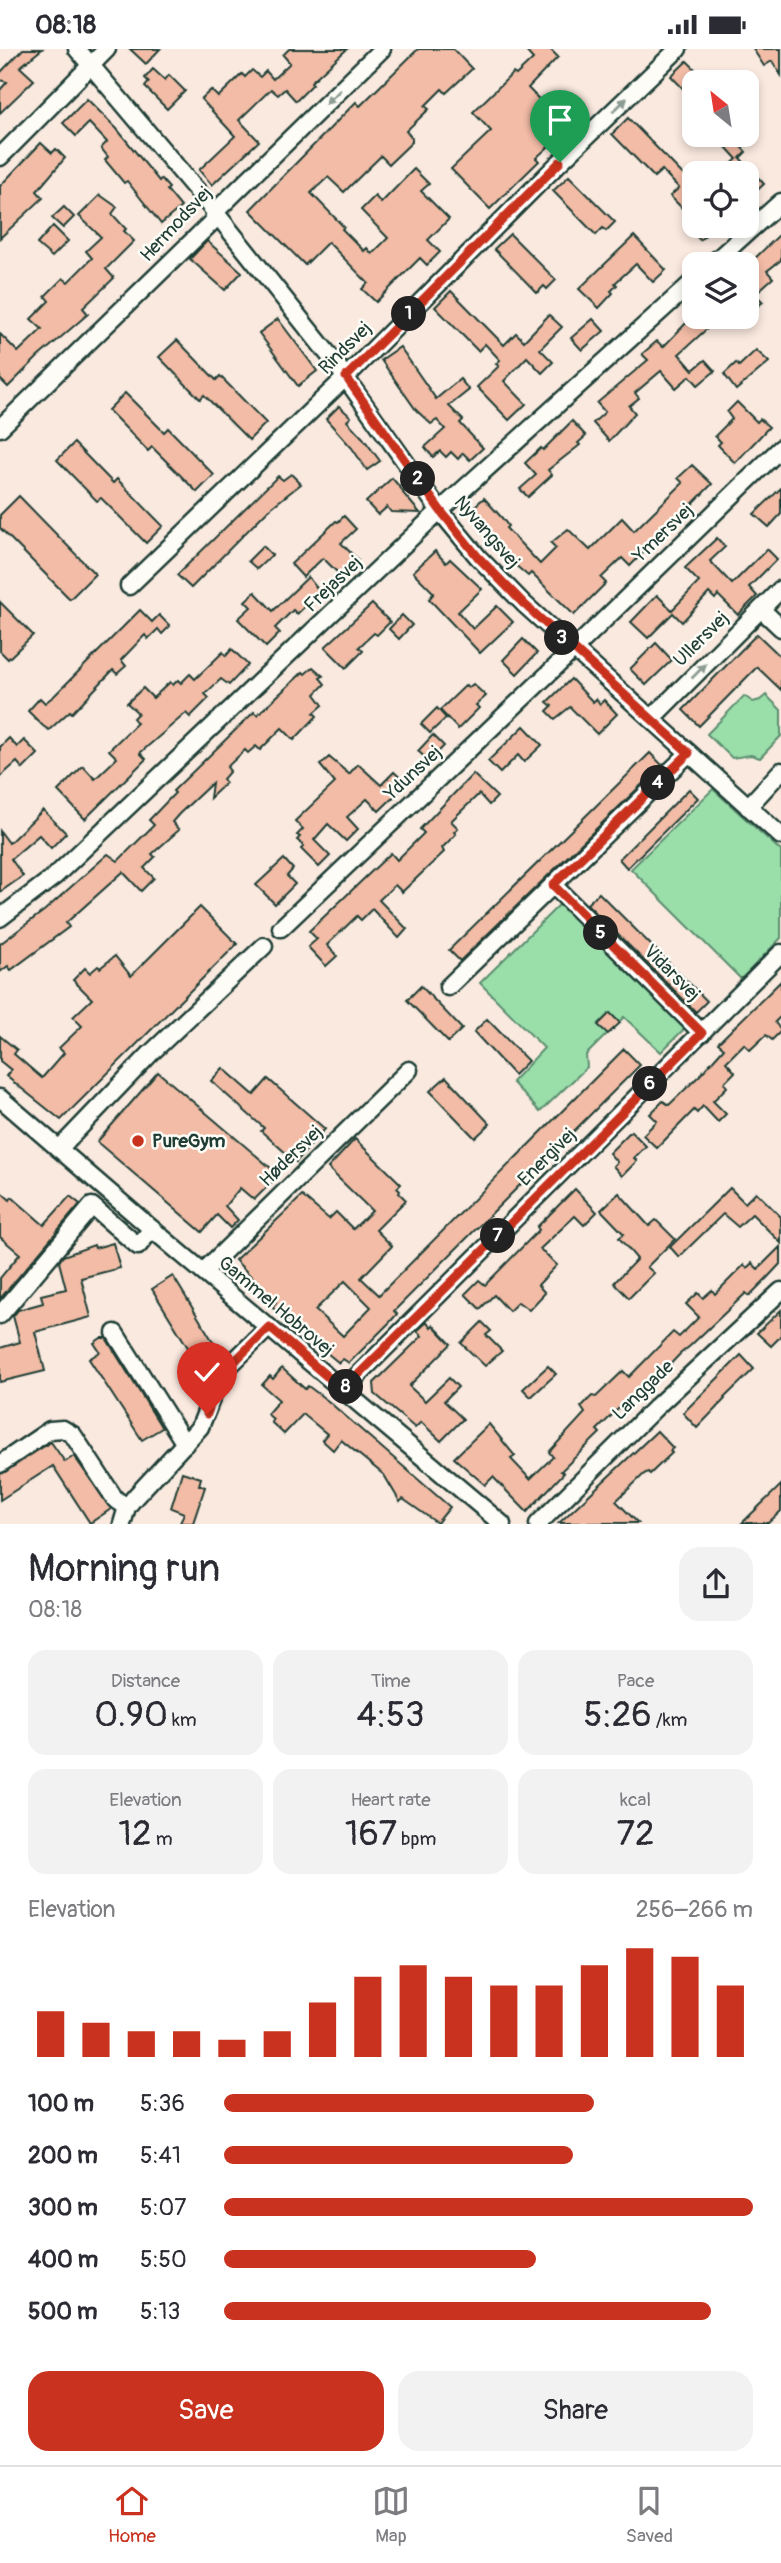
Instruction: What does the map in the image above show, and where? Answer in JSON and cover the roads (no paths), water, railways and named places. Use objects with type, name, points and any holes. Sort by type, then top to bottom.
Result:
[{"type":"street","name":"Nyvangsvej","points":[[77,49],[215,212],[346,377],[440,510],[478,557],[574,649],[781,836]]},
{"type":"street","points":[[0,157],[107,49]]},
{"type":"street","name":"Hermodsvej","points":[[0,428],[213,221],[215,212],[382,49]]},
{"type":"street","name":"Rindsvej","points":[[129,586],[346,377],[557,165],[678,49]]},
{"type":"street","points":[[725,252],[781,202]]},
{"type":"street","name":"Frejasvej","points":[[0,918],[55,876],[440,510],[682,292]]},
{"type":"street","name":"Ymersvej","points":[[574,649],[781,448]]},
{"type":"street","name":"Ullersvej","points":[[651,719],[781,589]]},
{"type":"street","points":[[761,609],[781,628]]},
{"type":"street","name":"Ydunsvej","points":[[281,928],[574,649]]},
{"type":"street","points":[[448,986],[689,753]]},
{"type":"street","points":[[748,807],[781,771]]},
{"type":"street","name":"Vidarsvej","points":[[553,885],[702,1033]]},
{"type":"street","points":[[59,1149],[150,1054],[264,946]]},
{"type":"street","name":"Energivej","points":[[343,1390],[781,954]]},
{"type":"street","name":"Hødersvej","points":[[203,1272],[409,1070]]},
{"type":"street","name":"Gammel Hobrovej","points":[[0,1098],[152,1230],[502,1524]]},
{"type":"street","points":[[0,1315],[92,1206],[138,1246],[152,1230]]},
{"type":"street","name":"Langgade","points":[[538,1524],[656,1407],[781,1291]]},
{"type":"street","points":[[122,1524],[127,1507],[200,1427],[218,1382],[227,1369],[269,1327]]},
{"type":"street","points":[[115,1333],[185,1444]]},
{"type":"street","points":[[0,1464],[50,1430],[63,1429],[74,1436],[115,1499],[127,1507]]},
{"type":"place","name":"PureGym","points":[[138,1141]]}]
